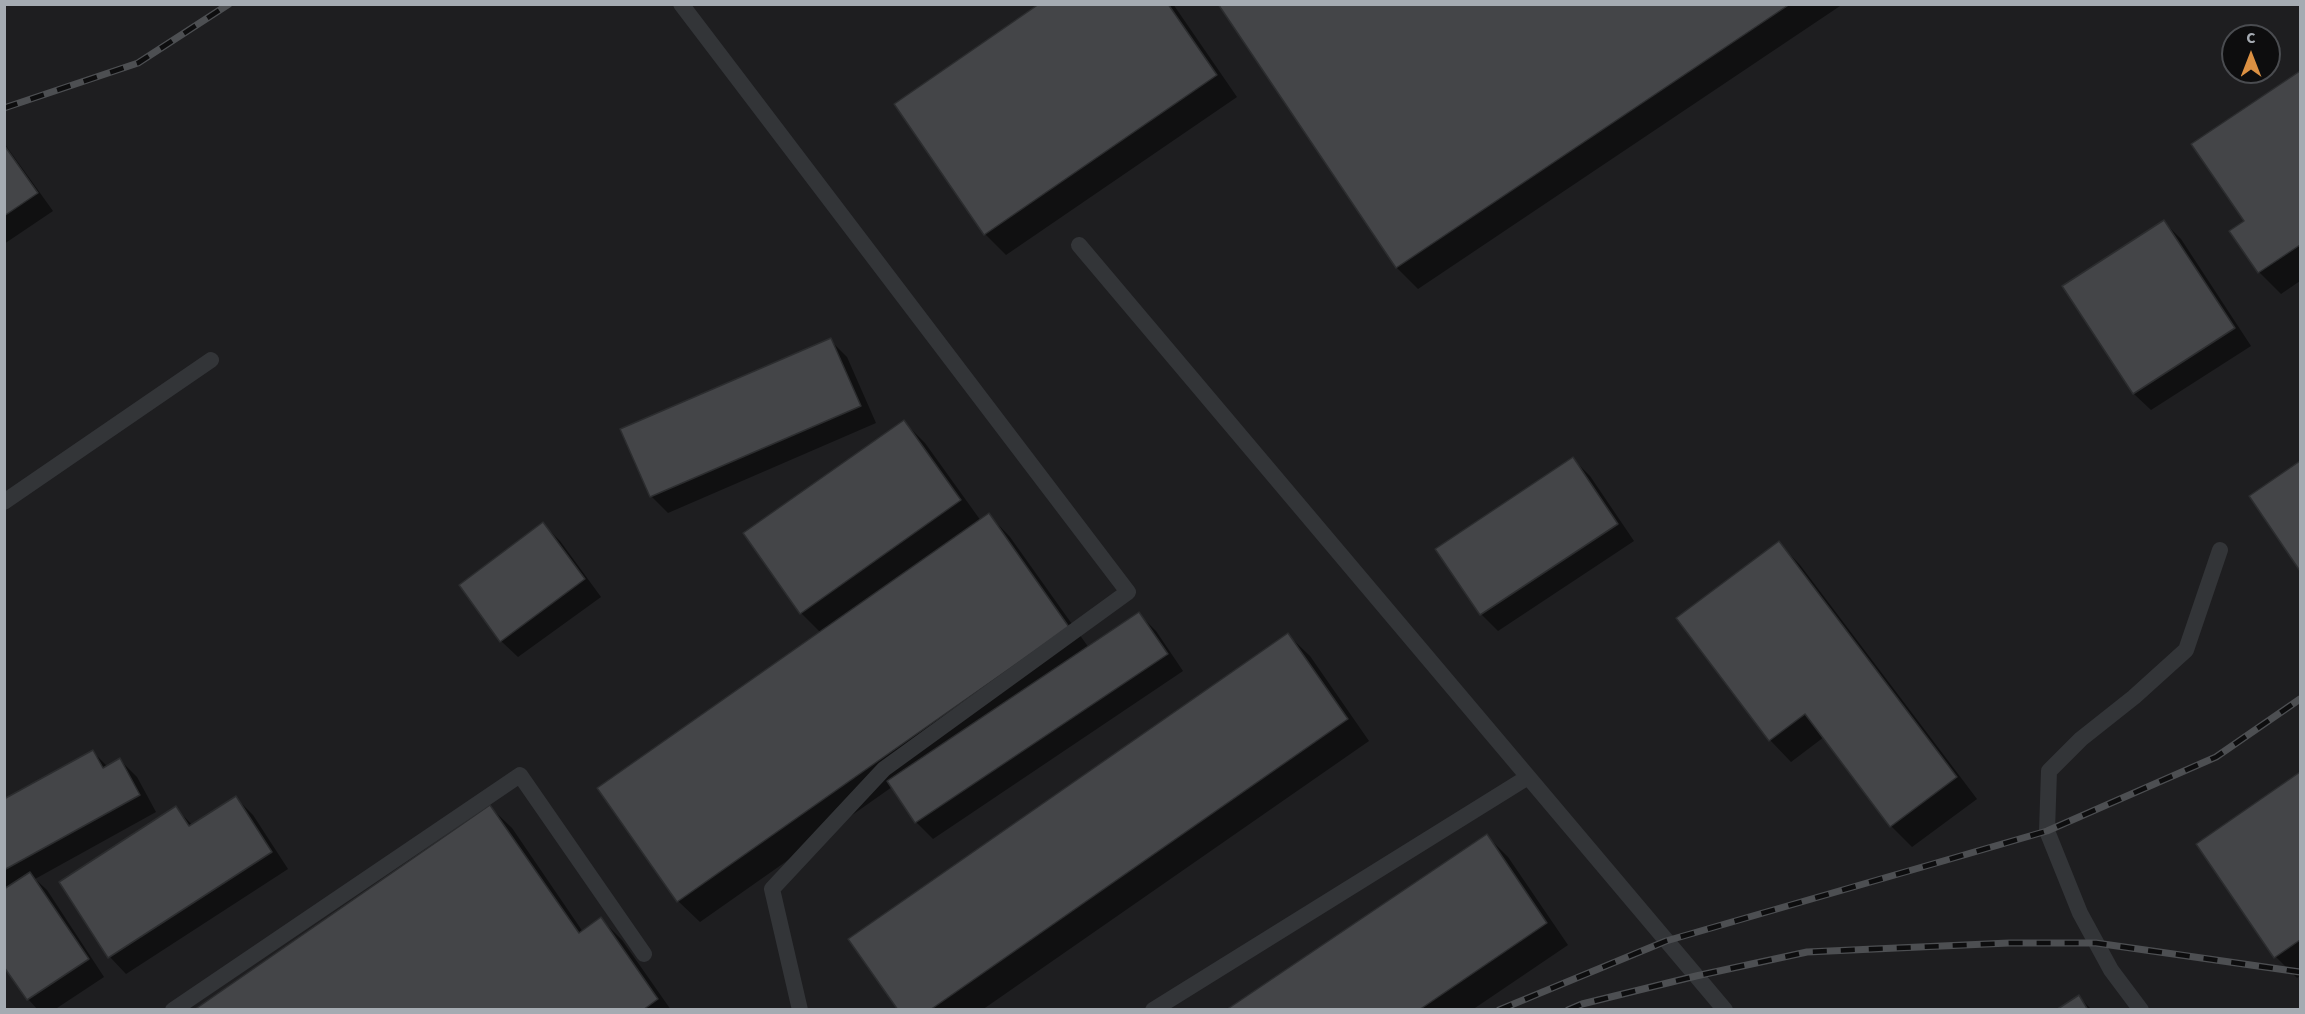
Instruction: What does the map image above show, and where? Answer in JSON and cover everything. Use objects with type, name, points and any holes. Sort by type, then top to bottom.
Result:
[{"type":"lane","points":[[681,4],[1128,592],[884,770],[772,889],[800,1010]]},
{"type":"lane","points":[[1079,245],[1725,1010]]},
{"type":"lane","points":[[4,502],[211,360]]},
{"type":"lane","points":[[2141,1010],[2111,969],[2080,913],[2047,831],[2049,771],[2081,739],[2134,697],[2186,650],[2220,550]]},
{"type":"lane","points":[[173,1010],[520,775],[644,954]]},
{"type":"lane","points":[[1153,1010],[1528,777]]},
{"type":"shaded area","points":[[5,5],[2300,5],[2300,1009],[5,1009]]},
{"type":"building","points":[[1039,4],[1168,4],[1217,75],[984,235],[894,104]]},
{"type":"building","points":[[1218,4],[1790,4],[1396,268]]},
{"type":"building","points":[[2300,71],[2300,245],[2258,273],[2229,231],[2244,221],[2191,144]]},
{"type":"building","points":[[4,145],[38,193],[4,216]]},
{"type":"building","points":[[2164,220],[2235,328],[2133,394],[2062,286]]},
{"type":"building","points":[[831,338],[861,406],[650,497],[620,429]]},
{"type":"building","points":[[904,420],[961,500],[800,614],[743,533]]},
{"type":"building","points":[[1573,457],[1618,524],[1480,615],[1435,549]]},
{"type":"building","points":[[2300,461],[2300,571],[2249,496]]},
{"type":"building","points":[[989,513],[1069,627],[677,902],[597,788]]},
{"type":"building","points":[[543,522],[585,579],[500,642],[459,585]]},
{"type":"building","points":[[1779,541],[1957,777],[1890,827],[1805,714],[1769,741],[1676,618]]},
{"type":"building","points":[[1139,612],[1168,654],[915,823],[887,781]]},
{"type":"building","points":[[1288,633],[1348,719],[930,1010],[898,1010],[848,939]]},
{"type":"building","points":[[93,750],[103,768],[120,758],[140,795],[4,870],[4,799]]},
{"type":"building","points":[[2300,772],[2300,940],[2274,958],[2196,844]]},
{"type":"building","points":[[236,796],[272,852],[108,958],[59,882],[176,806],[189,826]]},
{"type":"building","points":[[490,805],[579,933],[601,917],[658,999],[643,1010],[194,1010]]},
{"type":"building","points":[[1487,834],[1547,923],[1419,1010],[1226,1010]]},
{"type":"building","points":[[30,872],[89,959],[27,1000],[4,967],[4,889]]},
{"type":"building","points":[[2079,995],[2088,1010],[2056,1010]]},
{"type":"railway","points":[[4,108],[138,63],[229,4]]},
{"type":"railway","points":[[1499,1010],[1666,941],[2047,831],[2216,757],[2300,699]]},
{"type":"railway","points":[[1568,1010],[1582,1004],[1696,976],[1807,952],[2009,943],[2096,943],[2300,972]]}]
